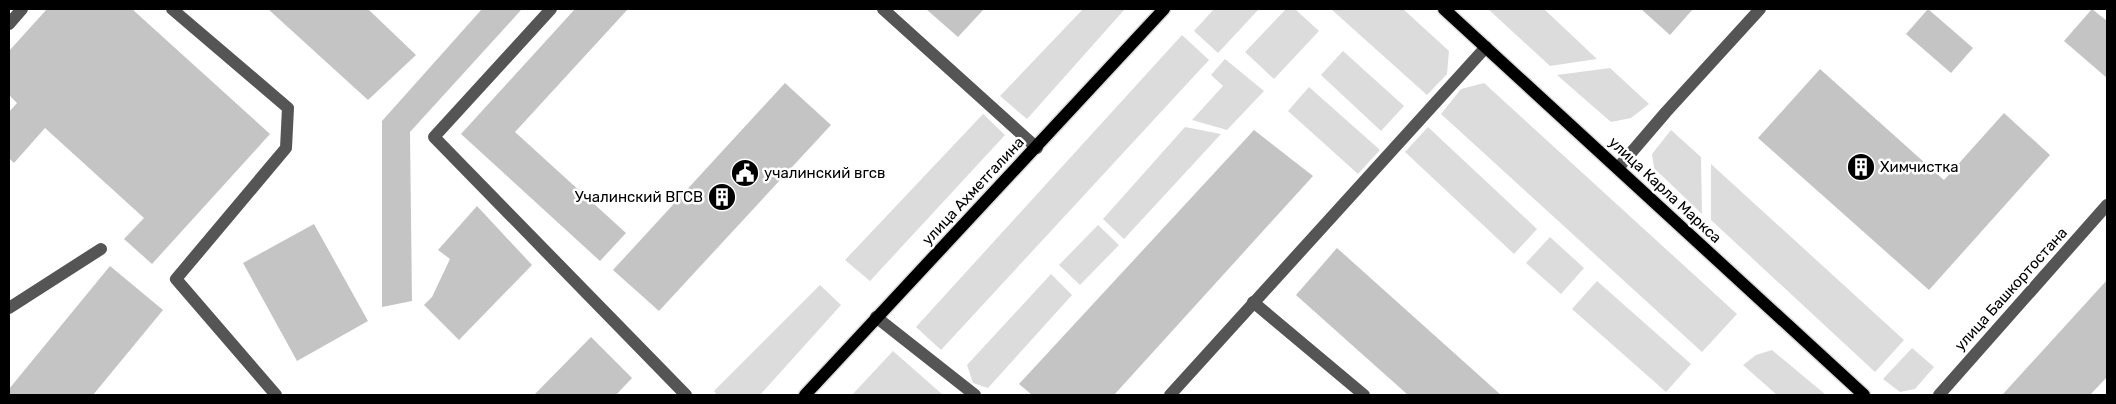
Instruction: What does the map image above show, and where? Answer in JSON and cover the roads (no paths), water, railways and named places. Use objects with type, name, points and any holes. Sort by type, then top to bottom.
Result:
[{"type":"main road","name":"улица Ахметгалина","points":[[805,395],[1164,9]]},
{"type":"main road","name":"улица Карла Маркса","points":[[1444,9],[1864,395]]},
{"type":"street","points":[[9,24],[22,9]]},
{"type":"street","points":[[172,9],[288,108],[286,148],[176,279],[276,395]]},
{"type":"street","points":[[550,9],[434,137],[686,395]]},
{"type":"street","points":[[883,9],[1036,148]]},
{"type":"street","points":[[1618,168],[1666,112],[1760,9]]},
{"type":"street","points":[[1170,395],[1486,47]]},
{"type":"street","name":"улица Башкортостана","points":[[1939,395],[2107,205]]},
{"type":"street","points":[[9,308],[101,249]]},
{"type":"street","points":[[1254,302],[1364,395]]},
{"type":"street","points":[[876,317],[975,395]]},
{"type":"place","name":"Химчистка","points":[[1861,167]]},
{"type":"place","name":"учалинский вгсв","points":[[745,173]]},
{"type":"place","name":"Учалинский ВГСВ","points":[[722,197]]}]
